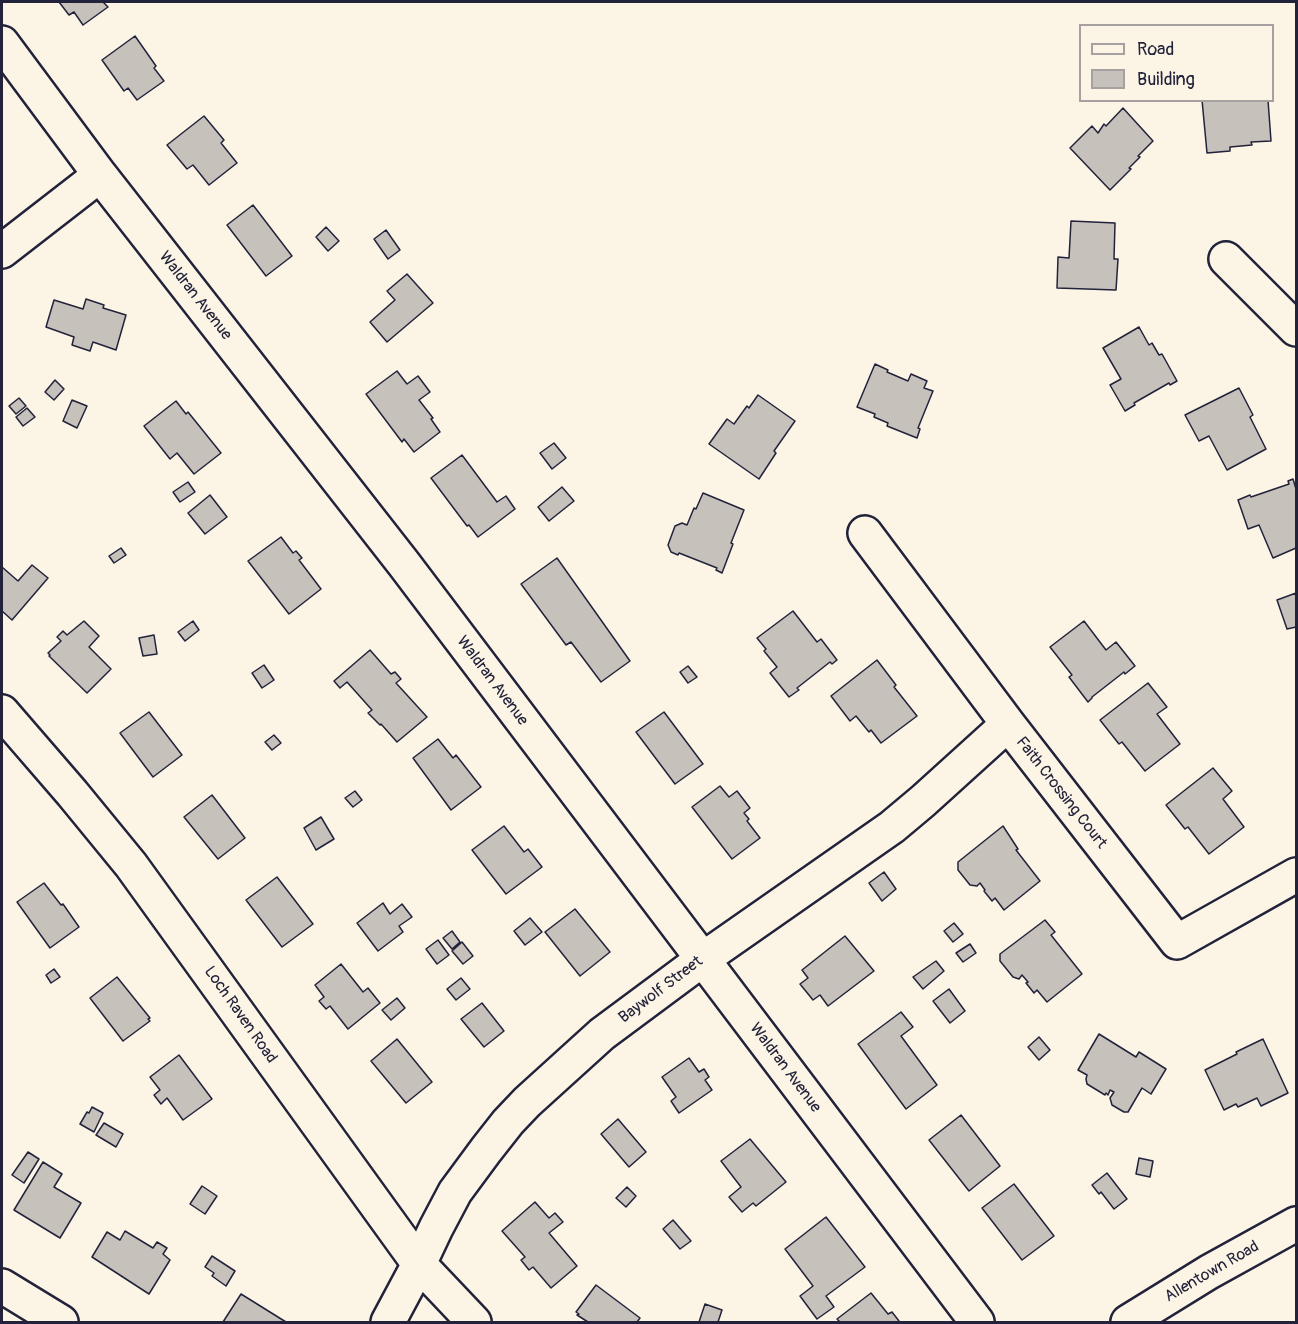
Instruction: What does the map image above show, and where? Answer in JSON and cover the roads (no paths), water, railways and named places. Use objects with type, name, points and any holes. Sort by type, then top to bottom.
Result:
[{"type":"street","name":"Waldran Avenue","points":[[2,43],[100,175],[404,564],[977,1323]]},
{"type":"street","points":[[2,251],[100,175]]},
{"type":"street","points":[[1226,260],[1296,329]]},
{"type":"street","name":"Faith Crossing Court","points":[[865,533],[1008,724],[1177,942],[1296,875]]},
{"type":"street","name":"Loch Raven Road","points":[[2,712],[131,865],[419,1264],[474,1323]]},
{"type":"street","name":"Baywolf Street","points":[[388,1323],[455,1192],[508,1122],[527,1102],[602,1034],[703,959],[892,827],[1008,724]]},
{"type":"street","name":"Allentown Road","points":[[1128,1323],[1209,1272],[1296,1224]]},
{"type":"street","points":[[2,1286],[61,1323]]}]
